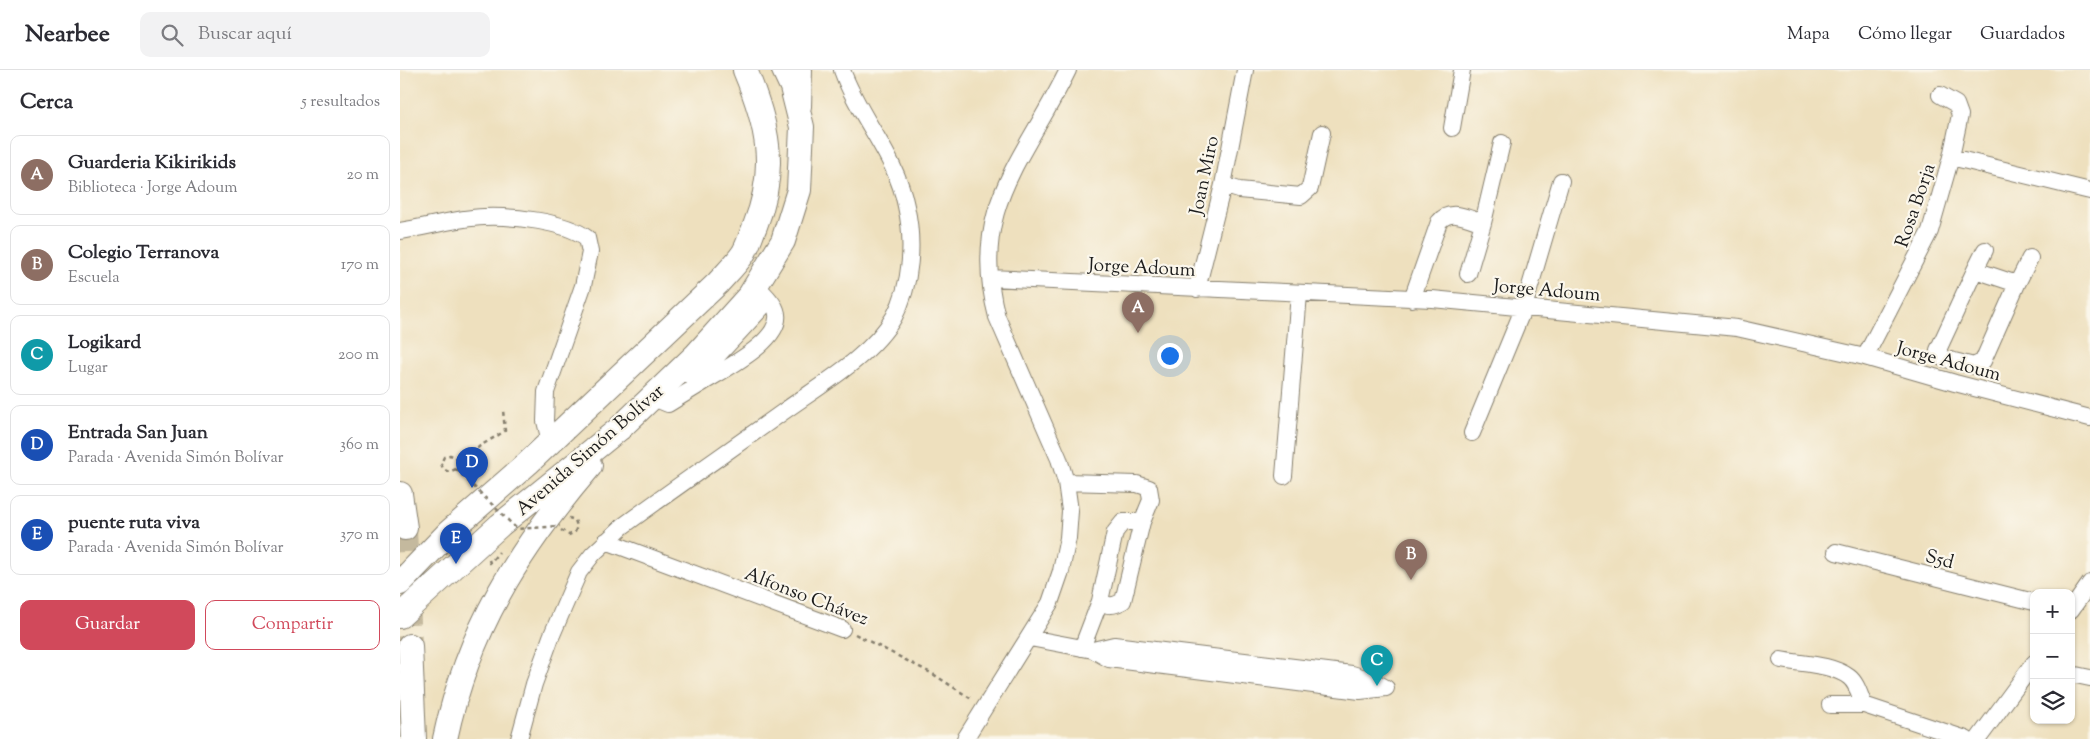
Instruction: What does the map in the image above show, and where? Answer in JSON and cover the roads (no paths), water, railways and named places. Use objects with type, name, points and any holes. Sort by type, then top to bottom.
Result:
[{"type":"highway","name":"Avenida Simón Bolívar","points":[[400,583],[449,532],[550,442],[718,284],[743,253],[765,201],[768,166],[766,134],[755,95],[745,70]]},
{"type":"highway","name":"Avenida Simón Bolívar","points":[[400,616],[500,525],[619,429],[651,397],[692,378],[763,293],[783,241],[799,190],[802,127],[792,87],[784,70]]},
{"type":"highway","points":[[444,739],[463,672],[493,601],[525,550],[619,429]]},
{"type":"highway","points":[[400,494],[406,528]]},
{"type":"highway","points":[[410,646],[414,739]]},
{"type":"street","points":[[802,127],[804,70]]},
{"type":"street","points":[[519,739],[540,668],[579,572],[606,542],[645,509],[844,369],[879,337],[894,316],[907,277],[911,252],[906,204],[891,160],[865,119],[842,70]]},
{"type":"street","points":[[965,739],[1030,638],[1050,603],[1061,571],[1068,538],[1070,511],[1066,482],[1044,422],[997,317],[990,278],[992,232],[1002,191],[1015,162],[1068,70]]},
{"type":"street","name":"Joan Miro","points":[[1197,288],[1223,185],[1245,70]]},
{"type":"street","points":[[1452,128],[1462,70]]},
{"type":"street","name":"Rosa Borja","points":[[1865,357],[1930,232],[1951,157],[1960,115],[1959,109],[1950,99],[1940,95]]},
{"type":"street","points":[[1223,185],[1239,190],[1301,196],[1310,188],[1322,133]]},
{"type":"street","points":[[1468,274],[1483,223],[1502,142]]},
{"type":"street","points":[[1951,157],[2090,191]]},
{"type":"street","points":[[1472,433],[1524,307],[1561,180]]},
{"type":"street","points":[[1412,299],[1439,222],[1443,217],[1455,215],[1483,223]]},
{"type":"street","points":[[400,231],[484,217],[541,222],[576,230],[587,238],[590,252],[583,286],[546,392],[545,421],[550,442]]},
{"type":"street","points":[[1985,250],[1938,346],[1939,356],[1974,366],[1983,361],[2030,258]]},
{"type":"street","points":[[1975,270],[2017,284]]},
{"type":"street","name":"Jorge Adoum","points":[[990,278],[1412,299],[1524,307],[1737,328],[1865,357],[1955,383],[2090,418]]},
{"type":"street","points":[[692,378],[760,347],[772,332],[778,319],[776,310],[763,293]]},
{"type":"street","points":[[1284,476],[1299,294]]},
{"type":"street","points":[[1955,383],[1963,364]]},
{"type":"street","points":[[1066,482],[1145,486],[1149,488],[1151,500],[1142,522],[1123,601],[1110,606],[1100,601]]},
{"type":"street","points":[[1087,649],[1115,532],[1118,526],[1129,520],[1142,522]]},
{"type":"street","name":"Alfonso Chávez","points":[[606,542],[842,629]]},
{"type":"street","name":"S5d","points":[[1836,552],[2030,601]]},
{"type":"street","points":[[2075,605],[2090,584]]},
{"type":"street","points":[[1030,638],[1087,649],[1110,659],[1228,666],[1352,674],[1372,680],[1386,688],[1360,691],[1228,666]]},
{"type":"street","points":[[1781,660],[1829,668],[1849,677],[1855,684],[1864,705]]},
{"type":"street","points":[[531,739],[540,695],[540,668]]},
{"type":"street","points":[[1978,739],[2030,668]]},
{"type":"street","points":[[2075,675],[2090,678]]},
{"type":"street","points":[[1830,705],[1864,705],[1966,739]]},
{"type":"tunnel","points":[[405,528],[410,646]]},
{"type":"place","name":"Guarderia Kikirikids","points":[[1138,333]]},
{"type":"place","name":"Entrada San Juan","points":[[472,488]]},
{"type":"place","name":"puente ruta viva","points":[[456,564]]},
{"type":"place","name":"Colegio Terranova","points":[[1411,580]]},
{"type":"place","name":"Logikard","points":[[1377,686]]}]
